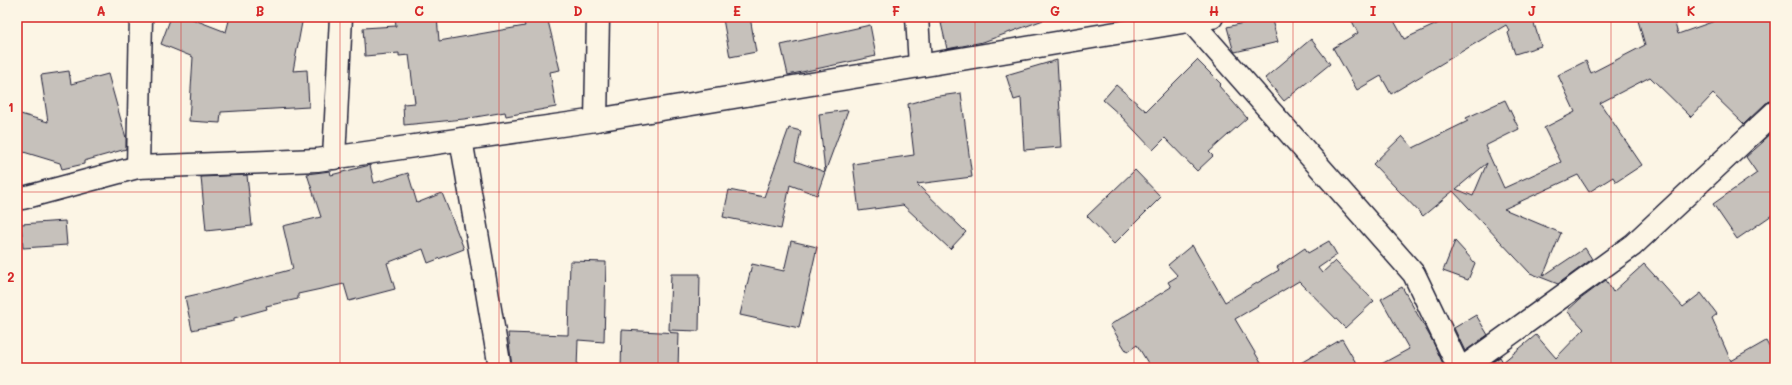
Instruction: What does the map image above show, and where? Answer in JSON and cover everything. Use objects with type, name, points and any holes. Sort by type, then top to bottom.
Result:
[{"type":"street","points":[[138,167],[141,17]]},
{"type":"street","points":[[334,158],[340,17]]},
{"type":"street","points":[[596,120],[598,17]]},
{"type":"street","points":[[917,17],[920,65]]},
{"type":"street","points":[[17,197],[23,198],[138,167],[317,160],[334,158],[596,120],[1190,19],[1212,17]]},
{"type":"street","points":[[1190,19],[1414,274],[1459,368]]},
{"type":"street","points":[[1463,368],[1633,246],[1775,112]]},
{"type":"street","points":[[460,140],[500,368]]},
{"type":"building","points":[[171,17],[187,17],[226,32],[230,17],[303,17],[293,71],[307,70],[309,107],[221,112],[220,123],[189,121],[193,57],[161,44]]},
{"type":"building","points":[[395,17],[437,17],[439,41],[525,26],[524,23],[547,17],[560,70],[550,72],[556,107],[506,116],[505,112],[464,119],[404,125],[403,104],[415,103],[409,55],[399,56],[399,53],[365,56],[363,28],[396,26]]},
{"type":"building","points":[[750,17],[756,52],[730,57],[723,19]]},
{"type":"building","points":[[966,17],[1045,17],[1046,19],[983,42],[947,49],[941,23]]},
{"type":"building","points":[[1271,17],[1278,42],[1235,52],[1227,27]]},
{"type":"building","points":[[1350,17],[1392,17],[1404,39],[1452,17],[1532,17],[1541,46],[1515,54],[1508,33],[1510,31],[1506,25],[1391,94],[1381,76],[1357,90],[1333,48],[1358,33]]},
{"type":"building","points":[[1637,17],[1673,17],[1678,34],[1726,17],[1775,17],[1775,100],[1766,103],[1744,124],[1713,94],[1691,117],[1650,77],[1600,103],[1642,165],[1616,182],[1613,177],[1589,192],[1578,175],[1504,209],[1561,233],[1543,276],[1585,248],[1592,259],[1558,284],[1530,273],[1453,191],[1423,216],[1373,164],[1402,136],[1413,148],[1468,121],[1466,118],[1505,100],[1519,129],[1485,146],[1504,188],[1561,162],[1544,128],[1575,112],[1558,75],[1586,61],[1591,73],[1645,45]],"holes":[[[1487,163],[1473,196],[1456,189]]]},
{"type":"building","points":[[870,25],[876,56],[788,75],[781,45]]},
{"type":"building","points":[[1311,39],[1330,64],[1284,101],[1265,78]]},
{"type":"building","points":[[1057,60],[1062,147],[1024,150],[1021,98],[1014,100],[1006,75]]},
{"type":"building","points":[[1197,60],[1221,84],[1219,86],[1247,118],[1209,152],[1213,156],[1197,171],[1165,138],[1153,150],[1120,115],[1103,100],[1116,85],[1146,111]]},
{"type":"building","points":[[69,71],[71,84],[108,74],[126,138],[126,149],[84,161],[84,164],[62,169],[60,163],[17,150],[17,113],[48,122],[41,75]]},
{"type":"building","points":[[961,93],[972,177],[917,184],[966,232],[950,249],[903,205],[859,211],[853,164],[914,155],[908,104],[932,97]]},
{"type":"building","points":[[848,110],[825,172],[819,114]]},
{"type":"building","points":[[789,128],[801,131],[795,161],[825,172],[817,195],[790,185],[781,229],[723,217],[729,190],[764,197]]},
{"type":"building","points":[[1775,129],[1775,213],[1737,239],[1713,204],[1757,173],[1746,157]]},
{"type":"building","points":[[370,165],[374,183],[408,173],[417,203],[442,193],[464,249],[428,263],[423,249],[387,263],[395,289],[349,301],[344,284],[298,294],[298,299],[266,306],[267,309],[234,318],[234,321],[192,330],[185,297],[293,269],[283,226],[321,217],[307,174],[330,171],[331,175]]},
{"type":"building","points":[[1135,170],[1161,197],[1114,244],[1087,216]]},
{"type":"building","points":[[247,175],[252,226],[206,231],[201,177]]},
{"type":"building","points":[[65,221],[67,245],[23,248],[21,224]]},
{"type":"building","points":[[791,241],[817,247],[799,328],[740,315],[752,264],[784,271]]},
{"type":"building","points":[[1329,241],[1337,255],[1318,268],[1322,273],[1335,261],[1374,301],[1345,328],[1299,281],[1235,319],[1264,368],[1151,368],[1137,345],[1127,352],[1110,325],[1171,287],[1168,282],[1178,276],[1168,265],[1192,245],[1225,302],[1279,270],[1277,267],[1305,248],[1308,253]]},
{"type":"building","points":[[1455,241],[1475,263],[1468,280],[1443,271]]},
{"type":"building","points":[[570,261],[606,262],[604,342],[578,340],[577,368],[512,368],[508,333],[568,335]]},
{"type":"building","points":[[1644,264],[1683,307],[1701,293],[1717,314],[1712,318],[1731,361],[1766,341],[1775,358],[1775,368],[1484,368],[1500,357],[1503,362],[1536,335],[1556,358],[1584,329],[1567,311],[1606,280],[1613,292]]},
{"type":"building","points":[[671,274],[700,274],[699,331],[669,330]]},
{"type":"building","points":[[1402,287],[1432,340],[1445,368],[1374,368],[1409,349],[1381,299]]},
{"type":"building","points":[[1476,315],[1488,335],[1465,351],[1454,328]]},
{"type":"building","points":[[622,330],[679,333],[678,368],[621,368]]},
{"type":"building","points":[[1342,339],[1359,368],[1292,368]]}]
